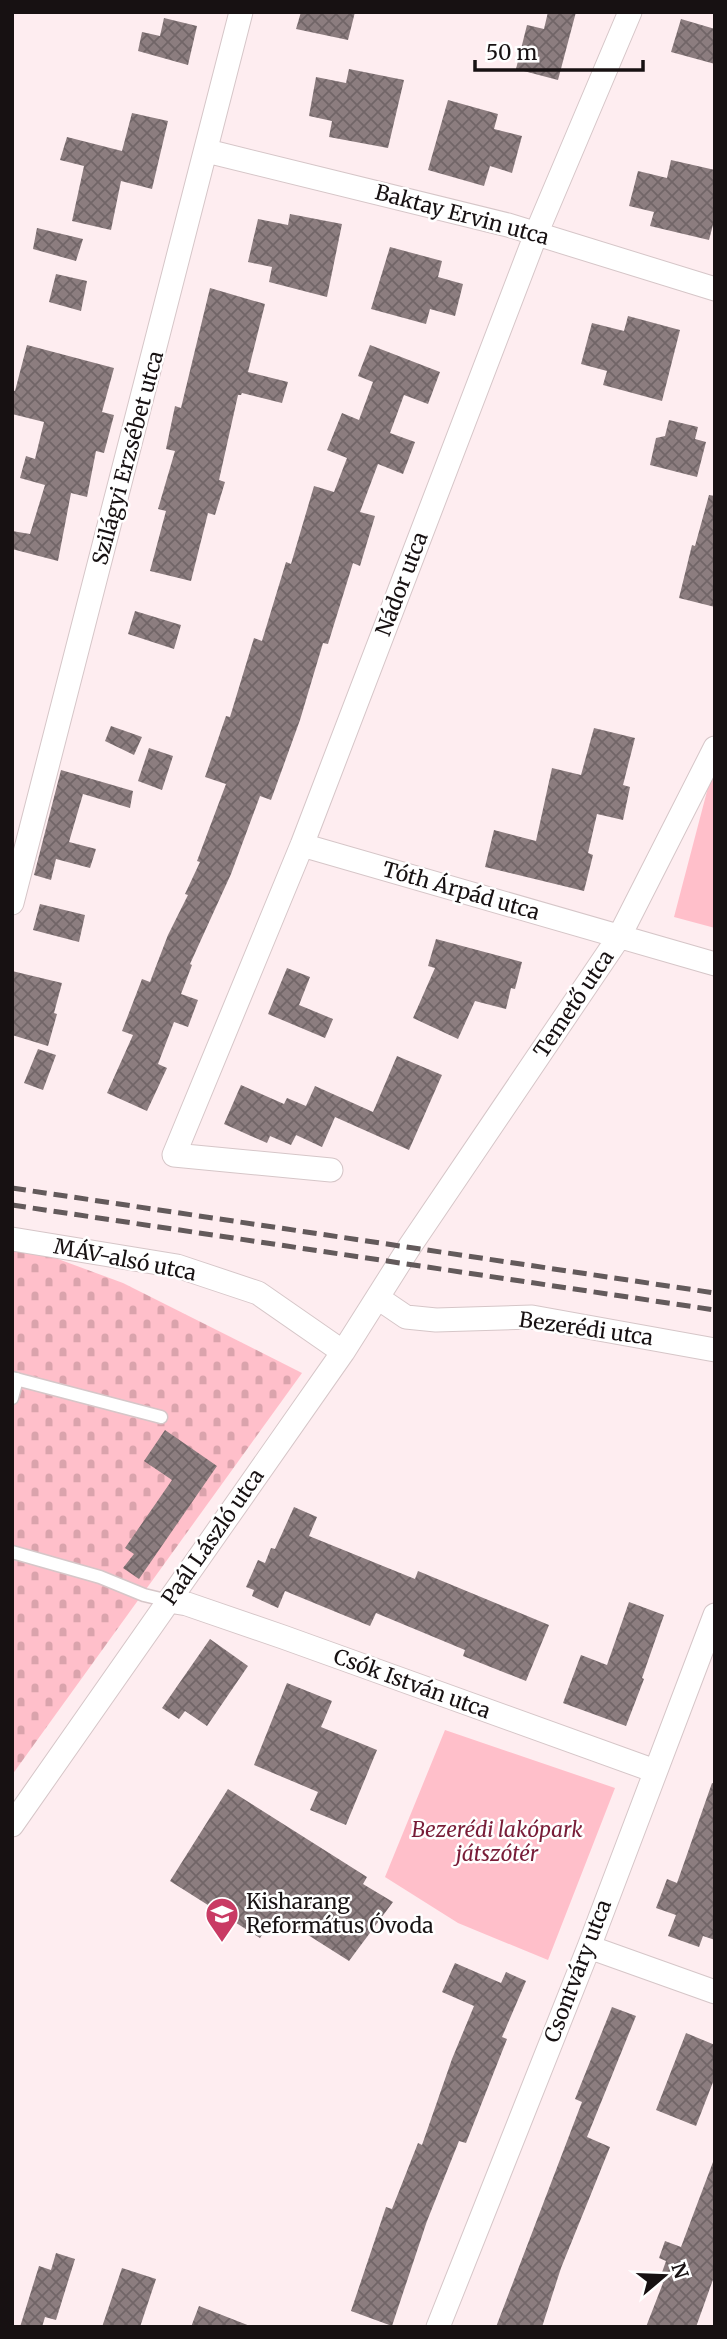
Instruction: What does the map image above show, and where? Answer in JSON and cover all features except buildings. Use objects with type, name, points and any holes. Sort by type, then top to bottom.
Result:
[{"type":"street","name":"Szilágyi Erzsébet utca","points":[[12,903],[241,12]]},
{"type":"street","name":"Nádor utca","points":[[331,1170],[174,1155],[302,845],[536,234],[630,12]]},
{"type":"street","name":"Baktay Ervin utca","points":[[207,151],[536,234],[715,289]]},
{"type":"street","name":"Temető utca","points":[[410,1247],[619,937],[715,748]]},
{"type":"street","name":"Tóth Árpád utca","points":[[302,845],[715,964]]},
{"type":"street","name":"MÁV-alsó utca","points":[[12,1239],[177,1266],[201,1273],[258,1293],[343,1352]]},
{"type":"street","name":"Paál László utca","points":[[12,1825],[343,1352],[410,1247]]},
{"type":"street","name":"Bezerédi utca","points":[[378,1298],[406,1317],[436,1320],[532,1317],[715,1350]]},
{"type":"street","name":"Csók István utca","points":[[169,1601],[187,1604],[284,1637],[655,1771]]},
{"type":"street","name":"Csontváry utca","points":[[438,2327],[589,1947],[715,1615]]},
{"type":"street","points":[[589,1947],[715,1992]]},
{"type":"lane","points":[[12,1398],[15,1378],[161,1417]]},
{"type":"lane","points":[[12,1552],[100,1577],[144,1595],[169,1601]]},
{"type":"green space","points":[[711,776],[715,777],[715,928],[674,917]]},
{"type":"green space","points":[[12,1242],[123,1283],[302,1373],[12,1775]]},
{"type":"green space","name":"Bezerédi lakópark játszótér","points":[[445,1730],[615,1788],[548,1960],[458,1923],[385,1877]]},
{"type":"railway","points":[[12,1188],[715,1293]]},
{"type":"railway","points":[[12,1205],[715,1310]]},
{"type":"place","name":"Kisharang Református Óvoda","points":[[222,1944]]}]
